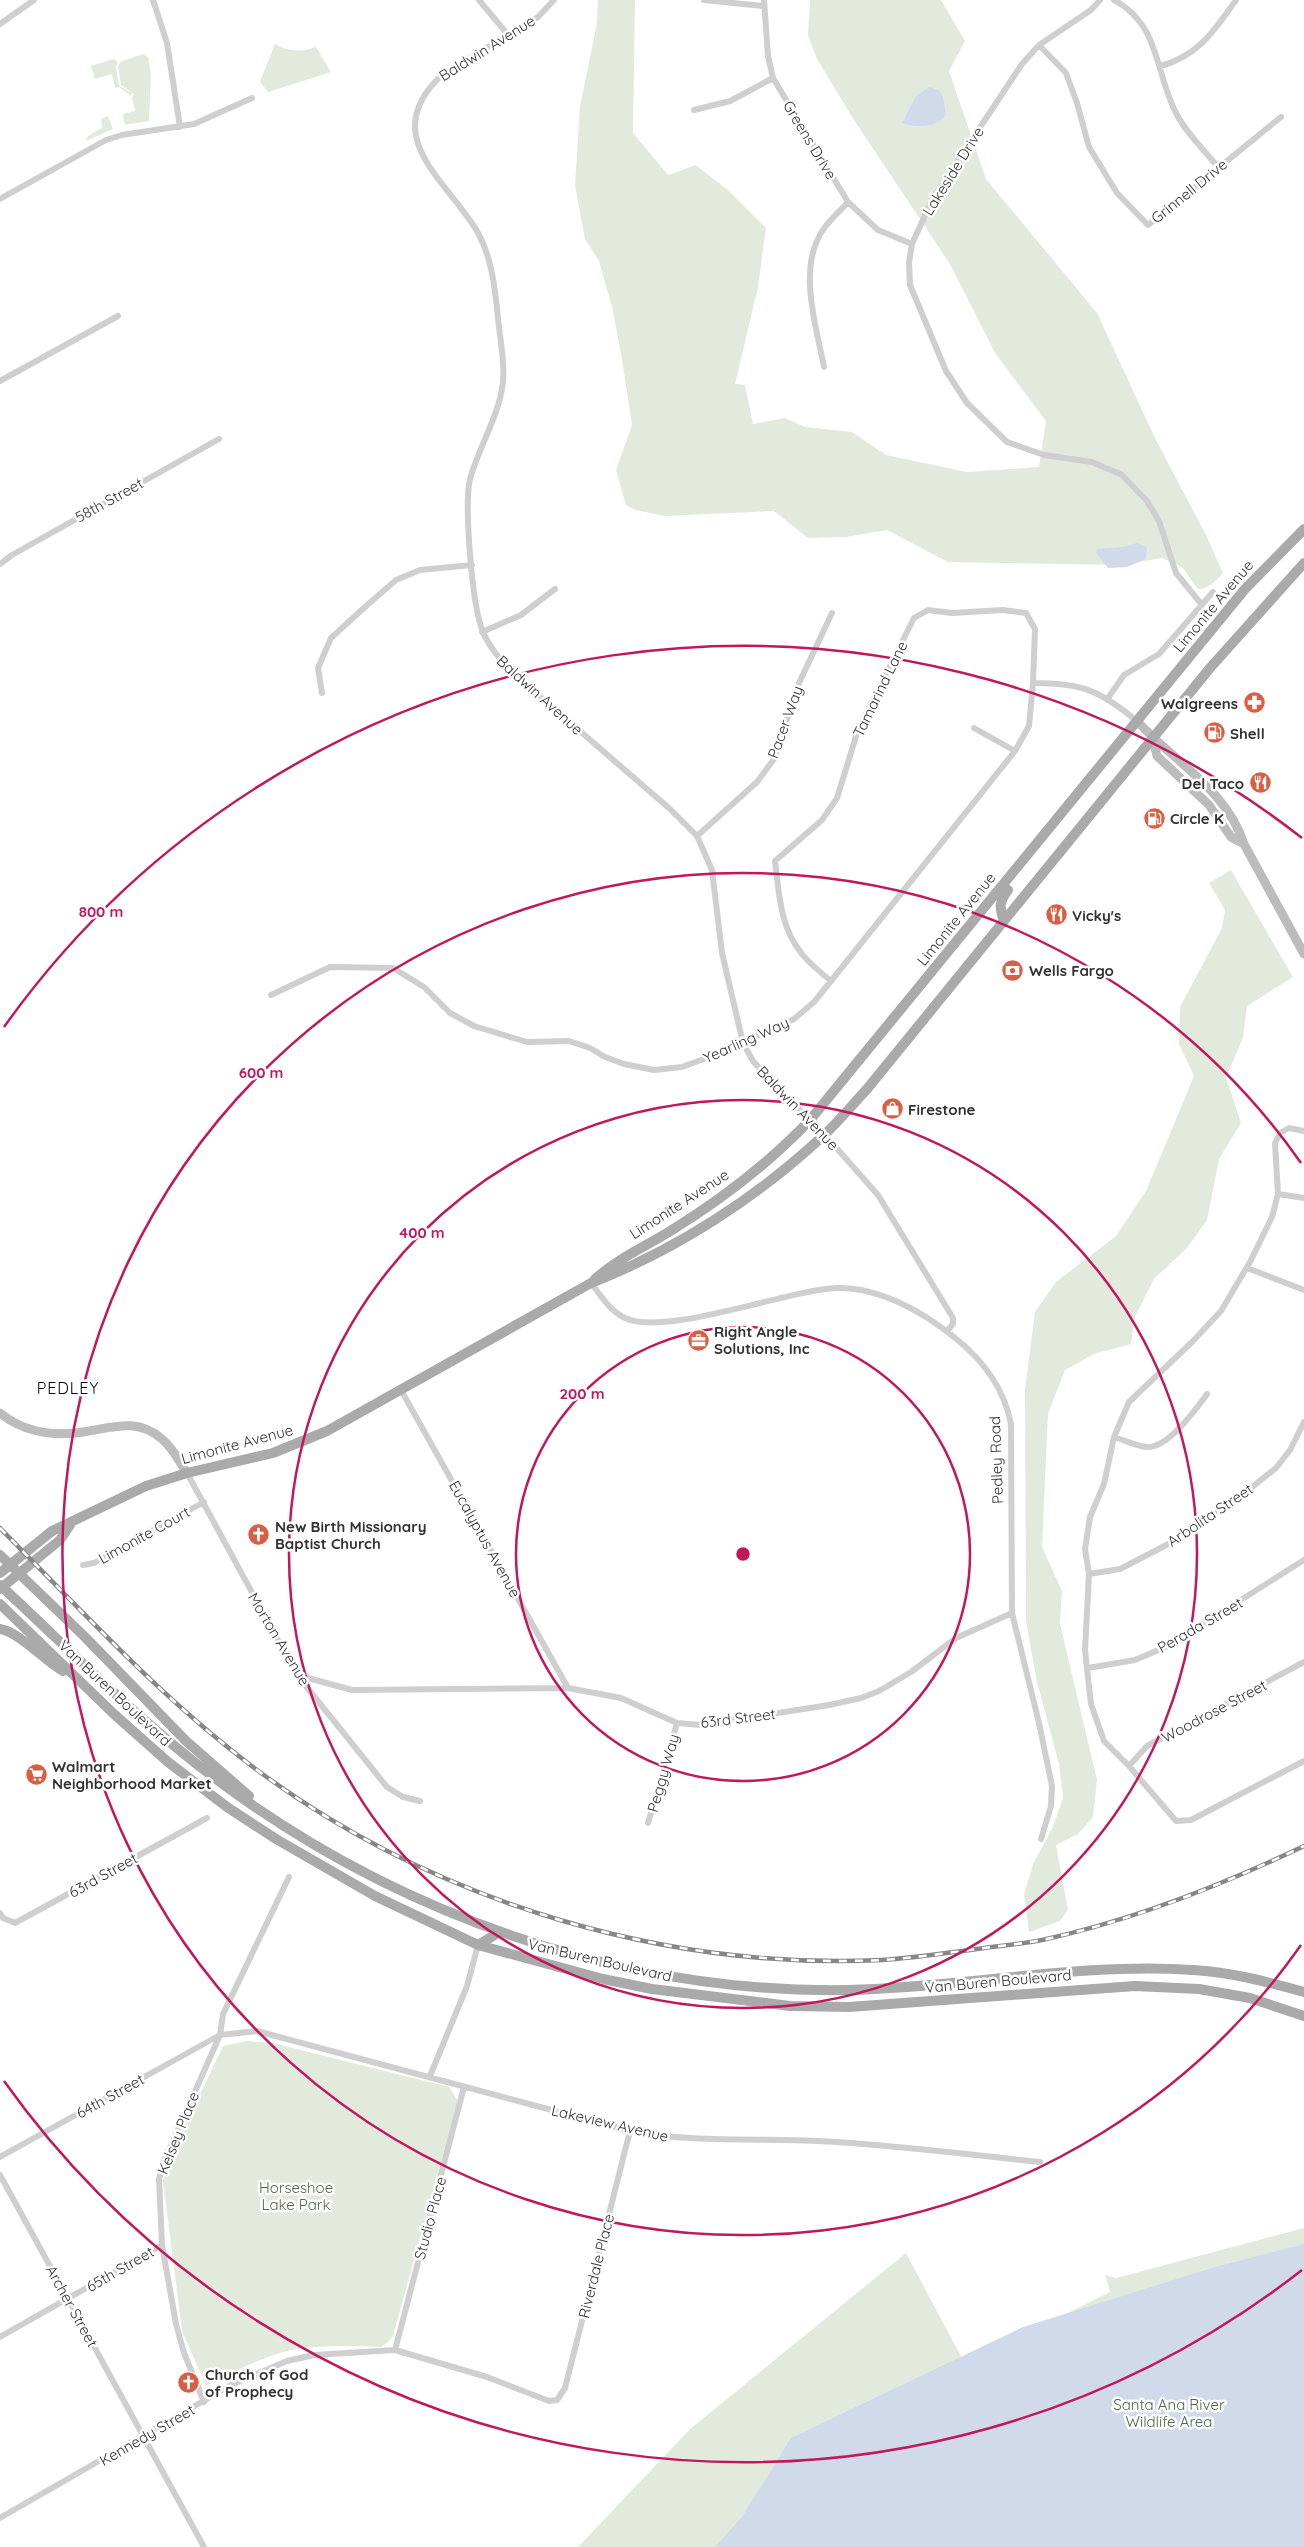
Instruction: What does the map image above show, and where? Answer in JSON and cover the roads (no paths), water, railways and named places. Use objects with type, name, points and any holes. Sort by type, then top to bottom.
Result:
[{"type":"main road","name":"Limonite Avenue","points":[[591,1283],[614,1262],[671,1231],[720,1198],[767,1160],[810,1120],[1246,589],[1304,529]]},
{"type":"main road","name":"Limonite Avenue","points":[[0,1573],[52,1531],[146,1486],[187,1473],[239,1462],[288,1448],[327,1431],[591,1283],[631,1268],[721,1215],[756,1190],[825,1135],[867,1089],[1248,623],[1304,563]]},
{"type":"main road","points":[[1137,721],[1153,739],[1165,747],[1213,793],[1240,831],[1244,844],[1301,941],[1304,954]]},
{"type":"main road","points":[[1004,921],[1000,909],[1000,900],[1058,828],[1062,814]]},
{"type":"main road","points":[[0,1413],[22,1427],[53,1434],[75,1433],[128,1424],[139,1426],[161,1438],[171,1447],[187,1473]]},
{"type":"main road","name":"Limonite Avenue","points":[[0,1590],[60,1540],[70,1524]]},
{"type":"main road","points":[[0,1555],[186,1741],[247,1793],[255,1806]]},
{"type":"main road","name":"Van Buren Boulevard","points":[[0,1585],[159,1733],[216,1779],[255,1806],[339,1858],[376,1878],[498,1933],[572,1955],[682,1978],[791,1990],[870,1989],[1130,1968],[1195,1970],[1254,1978],[1304,1992]]},
{"type":"main road","name":"Van Buren Boulevard","points":[[2,1607],[74,1678],[168,1762],[227,1807],[276,1839],[375,1896],[478,1945],[603,1979],[652,1989],[790,2006],[850,2007],[1135,1986],[1199,1989],[1250,1998],[1304,2016]]},
{"type":"main road","points":[[0,1629],[16,1636],[47,1662],[74,1678]]},
{"type":"main road","points":[[478,1945],[498,1933]]},
{"type":"street","points":[[0,24],[34,0]]},
{"type":"street","points":[[154,0],[167,42],[180,127]]},
{"type":"street","points":[[479,0],[509,36]]},
{"type":"street","name":"Baldwin Avenue","points":[[554,0],[538,17],[443,74],[431,84],[423,96],[416,118],[416,138],[425,163],[476,231],[490,258],[496,302],[503,381],[498,408],[480,450],[470,480],[468,514],[472,565],[482,632],[494,653],[514,674],[670,809],[697,836],[712,870],[722,953],[743,1043],[753,1061],[766,1076],[825,1135],[884,1204],[953,1318],[953,1324],[948,1331]]},
{"type":"street","points":[[704,0],[764,3]]},
{"type":"street","name":"Lakeside Drive","points":[[1100,0],[1091,10],[1039,45],[1022,64],[932,200],[912,244],[909,263],[910,285],[946,371],[968,403],[1007,442],[1044,455],[1092,462],[1122,475],[1147,501],[1159,521],[1176,573],[1202,605]]},
{"type":"street","points":[[1114,0],[1124,5],[1141,22],[1151,38],[1161,66],[1170,102],[1177,116],[1218,167]]},
{"type":"street","points":[[1161,66],[1195,50],[1218,25],[1236,0]]},
{"type":"street","name":"Greens Drive","points":[[764,3],[768,56],[773,78],[848,202],[878,230],[912,244]]},
{"type":"street","name":"Grinnell Drive","points":[[1039,45],[1066,73],[1089,147],[1117,193],[1148,225],[1281,117]]},
{"type":"street","points":[[694,110],[730,101],[773,78]]},
{"type":"street","points":[[0,199],[106,140],[122,135],[180,127],[211,118],[252,98]]},
{"type":"street","points":[[824,367],[809,290],[811,259],[824,228],[848,202]]},
{"type":"street","points":[[0,381],[118,316]]},
{"type":"street","name":"58th Street","points":[[0,564],[12,555],[219,438]]},
{"type":"street","points":[[322,693],[318,668],[331,638],[364,607],[396,580],[420,570],[442,566],[472,565]]},
{"type":"street","points":[[482,632],[521,615],[555,589]]},
{"type":"street","points":[[1108,698],[1124,675],[1159,654],[1212,592]]},
{"type":"street","name":"Tamarind Lane","points":[[831,981],[802,954],[787,929],[780,900],[776,860],[822,820],[837,798],[858,730],[914,618],[928,610],[952,613],[1003,610],[1026,613]]},
{"type":"street","name":"Pacer Way","points":[[697,836],[757,782],[774,759],[798,683],[832,613]]},
{"type":"street","name":"Yearling Way","points":[[271,995],[330,967],[393,968],[424,987],[450,1013],[474,1026],[527,1042],[568,1041],[590,1048],[605,1057],[624,1064],[654,1070],[682,1067],[743,1043],[794,1019],[814,1002],[831,981],[1015,752],[1030,726],[1034,683],[1035,629],[1026,613]]},
{"type":"street","points":[[1034,683],[1063,683],[1085,687],[1108,698],[1137,721]]},
{"type":"street","points":[[974,728],[1015,752]]},
{"type":"street","points":[[1304,1131],[1290,1128],[1280,1133],[1274,1144],[1278,1194],[1272,1217],[1246,1268],[1221,1310],[1192,1342],[1129,1402],[1114,1437],[1104,1484],[1090,1517],[1085,1550],[1089,1574],[1085,1650],[1092,1704],[1104,1741],[1129,1766],[1176,1821],[1191,1820],[1304,1761]]},
{"type":"street","points":[[1278,1194],[1304,1198]]},
{"type":"street","points":[[1246,1268],[1304,1290]]},
{"type":"street","name":"Pedley Road","points":[[591,1283],[608,1306],[625,1318],[642,1323],[677,1320],[837,1288],[857,1290],[882,1296],[922,1315],[948,1331],[981,1362],[1007,1402],[1011,1424],[1012,1613],[1039,1723],[1052,1786],[1051,1806],[1041,1840]]},
{"type":"street","name":"Eucalyptus Avenue","points":[[401,1390],[568,1688]]},
{"type":"street","points":[[1114,1437],[1148,1447],[1160,1443],[1185,1423],[1208,1394]]},
{"type":"street","name":"Arbolita Street","points":[[1089,1574],[1120,1569],[1180,1538],[1246,1492],[1276,1468],[1301,1432],[1304,1422]]},
{"type":"street","name":"Morton Avenue","points":[[187,1473],[297,1675],[387,1787],[403,1796],[420,1801]]},
{"type":"street","name":"Limonite Court","points":[[84,1565],[94,1563],[204,1502]]},
{"type":"street","name":"Perada Street","points":[[1088,1668],[1135,1660],[1170,1645],[1304,1560]]},
{"type":"street","name":"63rd Street","points":[[297,1675],[352,1690],[568,1688],[621,1698],[678,1723],[701,1725],[829,1705],[861,1698],[878,1691],[911,1672],[956,1638],[1012,1613]]},
{"type":"street","name":"Woodrose Street","points":[[1129,1766],[1147,1746],[1304,1662]]},
{"type":"street","name":"Peggy Way","points":[[648,1823],[678,1723]]},
{"type":"street","name":"63rd Street","points":[[0,1912],[3,1918],[15,1923],[207,1818]]},
{"type":"street","name":"Kelsey Place","points":[[204,2402],[181,2344],[162,2245],[158,2179],[168,2150],[220,2035],[223,2014],[290,1877]]},
{"type":"street","points":[[430,2076],[467,1986],[478,1945]]},
{"type":"street","name":"Lakeview Avenue","points":[[220,2035],[257,2030],[630,2131],[662,2137],[715,2141],[835,2142],[1040,2162]]},
{"type":"street","name":"64th Street","points":[[0,2156],[220,2035]]},
{"type":"street","name":"Studio Place","points":[[395,2350],[464,2087]]},
{"type":"street","name":"Riverdale Place","points":[[557,2400],[565,2388],[630,2131]]},
{"type":"street","name":"Archer Street","points":[[0,2175],[204,2547]]},
{"type":"street","name":"65th Street","points":[[0,2337],[162,2245]]},
{"type":"street","name":"Kennedy Street","points":[[0,2518],[204,2402],[259,2372],[287,2361],[345,2351],[395,2350],[488,2376],[549,2401],[557,2400]]},
{"type":"water","points":[[929,87],[939,90],[943,97],[946,115],[937,122],[926,126],[902,123],[916,96]]},
{"type":"water","points":[[1137,543],[1147,547],[1146,559],[1127,567],[1108,568],[1096,553],[1097,549],[1124,547]]},
{"type":"water","name":"Santa Ana River Wildlife Area","points":[[1304,2244],[1304,2547],[715,2547],[742,2517],[791,2438],[1023,2327],[1215,2267]]},
{"type":"railway","points":[[0,1528],[129,1659],[196,1721],[268,1778],[336,1822],[408,1861],[482,1894],[560,1920],[639,1940],[720,1954],[801,1960],[882,1960],[1018,1944],[1076,1932],[1143,1912],[1241,1875],[1304,1846]]},
{"type":"place","name":"Walgreens","points":[[1254,703]]},
{"type":"place","name":"Shell","points":[[1214,733]]},
{"type":"place","name":"Del Taco","points":[[1260,783]]},
{"type":"place","name":"Circle K","points":[[1154,818]]},
{"type":"place","name":"Vicky's","points":[[1056,915]]},
{"type":"place","name":"Wells Fargo","points":[[1013,970]]},
{"type":"place","name":"Firestone","points":[[892,1109]]},
{"type":"place","name":"Right Angle Solutions, Inc","points":[[698,1340]]},
{"type":"place","name":"New Birth Missionary Baptist Church","points":[[259,1535]]},
{"type":"place","name":"Walmart Neighborhood Market","points":[[36,1775]]},
{"type":"place","name":"Church of God of Prophecy","points":[[189,2383]]},
{"type":"district","name":"PEDLEY","points":[[68,1388]]},
{"type":"park label","name":"Horseshoe Lake Park","points":[[296,2196]]}]
